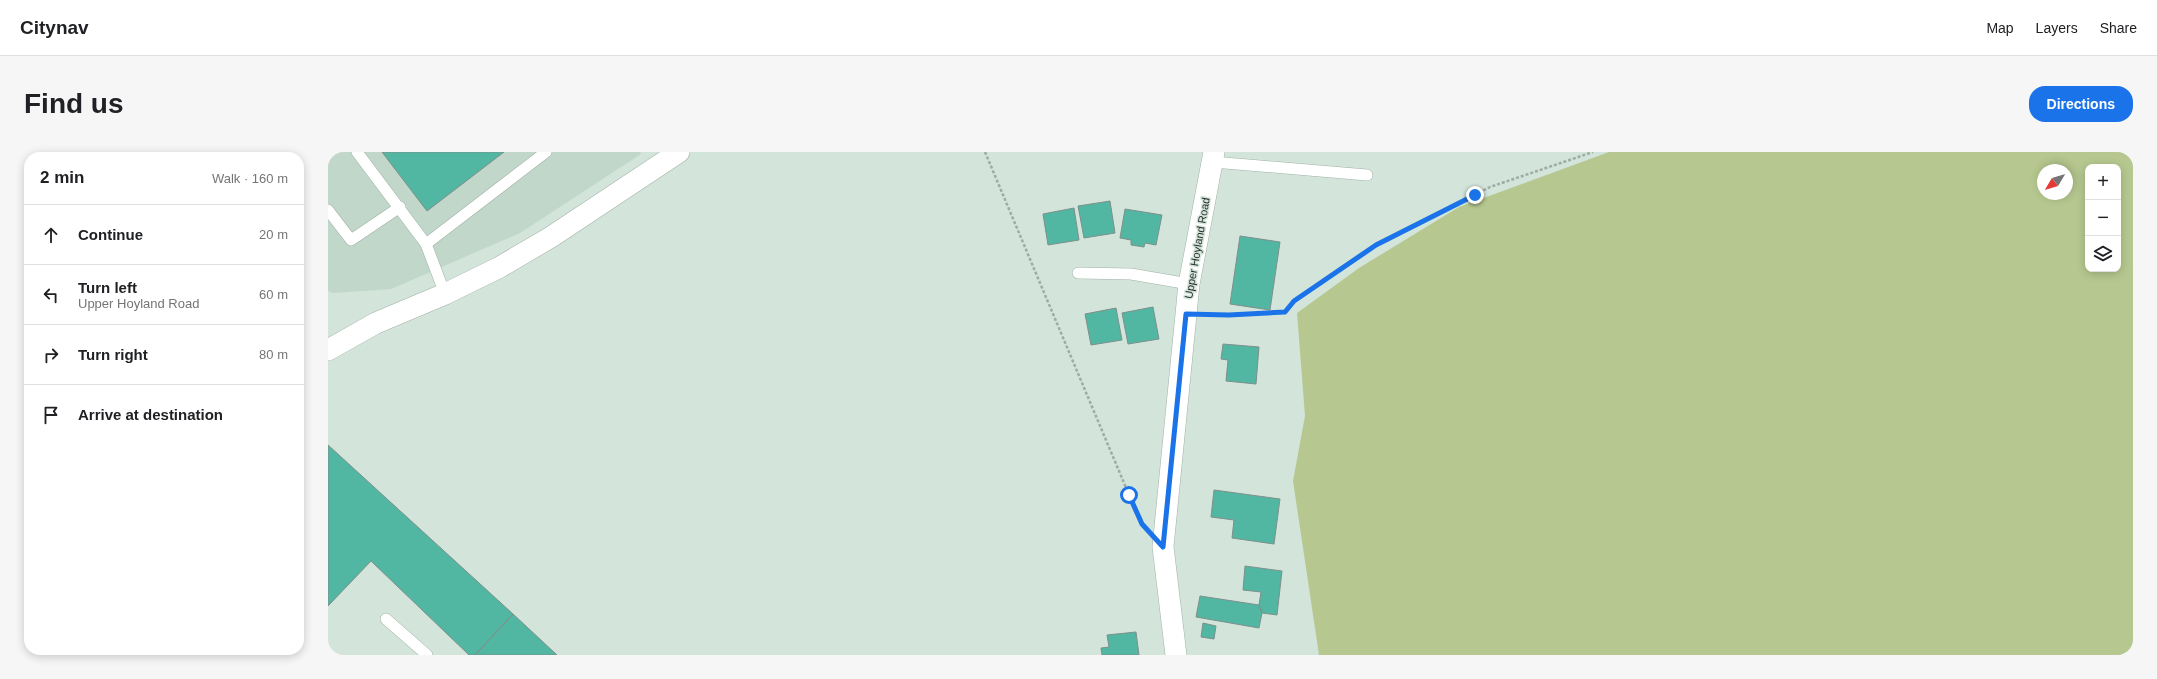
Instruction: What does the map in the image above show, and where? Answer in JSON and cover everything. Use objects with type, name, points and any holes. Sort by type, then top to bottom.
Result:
[{"type":"street","points":[[328,350],[376,323],[445,294],[500,267],[551,237],[678,152]]},
{"type":"street","name":"Upper Hoyland Road","points":[[1176,655],[1163,547],[1189,284],[1214,157]]},
{"type":"lane","points":[[357,152],[400,207],[426,244],[445,294]]},
{"type":"lane","points":[[426,244],[546,152]]},
{"type":"lane","points":[[1214,157],[1367,175]]},
{"type":"lane","points":[[328,210],[351,240],[400,207]]},
{"type":"lane","points":[[1078,273],[1131,274],[1189,284]]},
{"type":"lane","points":[[386,619],[427,655]]},
{"type":"path","points":[[985,152],[1142,524],[1163,547]]},
{"type":"path","points":[[1186,314],[1229,315],[1285,312],[1294,301],[1376,245],[1490,187],[1593,152]]},
{"type":"shaded area","points":[[328,152],[640,152],[641,154],[520,233],[391,289],[333,293],[328,291]]},
{"type":"green space","points":[[1609,152],[2133,152],[2133,655],[1319,655],[1293,481],[1305,416],[1297,313],[1359,268],[1459,207]]},
{"type":"building","points":[[382,152],[504,152],[427,211]]},
{"type":"building","points":[[1110,201],[1115,233],[1084,238],[1078,206]]},
{"type":"building","points":[[1074,208],[1079,240],[1048,245],[1043,214]]},
{"type":"building","points":[[1125,209],[1162,215],[1156,245],[1145,243],[1144,247],[1131,245],[1131,240],[1120,238]]},
{"type":"building","points":[[1240,236],[1280,242],[1270,310],[1230,304]]},
{"type":"building","points":[[1153,307],[1159,339],[1128,344],[1122,313]]},
{"type":"building","points":[[1116,308],[1122,340],[1091,345],[1085,314]]},
{"type":"building","points":[[1223,344],[1259,347],[1256,384],[1226,381],[1228,360],[1221,359]]},
{"type":"building","points":[[328,445],[513,614],[475,655],[469,655],[371,561],[328,606]]},
{"type":"building","points":[[1214,490],[1280,499],[1274,544],[1232,538],[1234,520],[1211,517]]},
{"type":"building","points":[[1245,566],[1282,571],[1277,615],[1262,613],[1259,605],[1261,592],[1243,590]]},
{"type":"building","points":[[1200,596],[1259,605],[1262,613],[1259,628],[1196,617]]},
{"type":"building","points":[[513,614],[557,655],[475,655]]},
{"type":"building","points":[[1203,623],[1216,626],[1214,639],[1201,637]]},
{"type":"building","points":[[1136,632],[1139,655],[1102,655],[1101,648],[1109,647],[1107,635]]},
{"type":"route","points":[[1129,495],[1142,524],[1163,547],[1186,314],[1229,315],[1285,312],[1294,301],[1376,245],[1475,195]]}]
